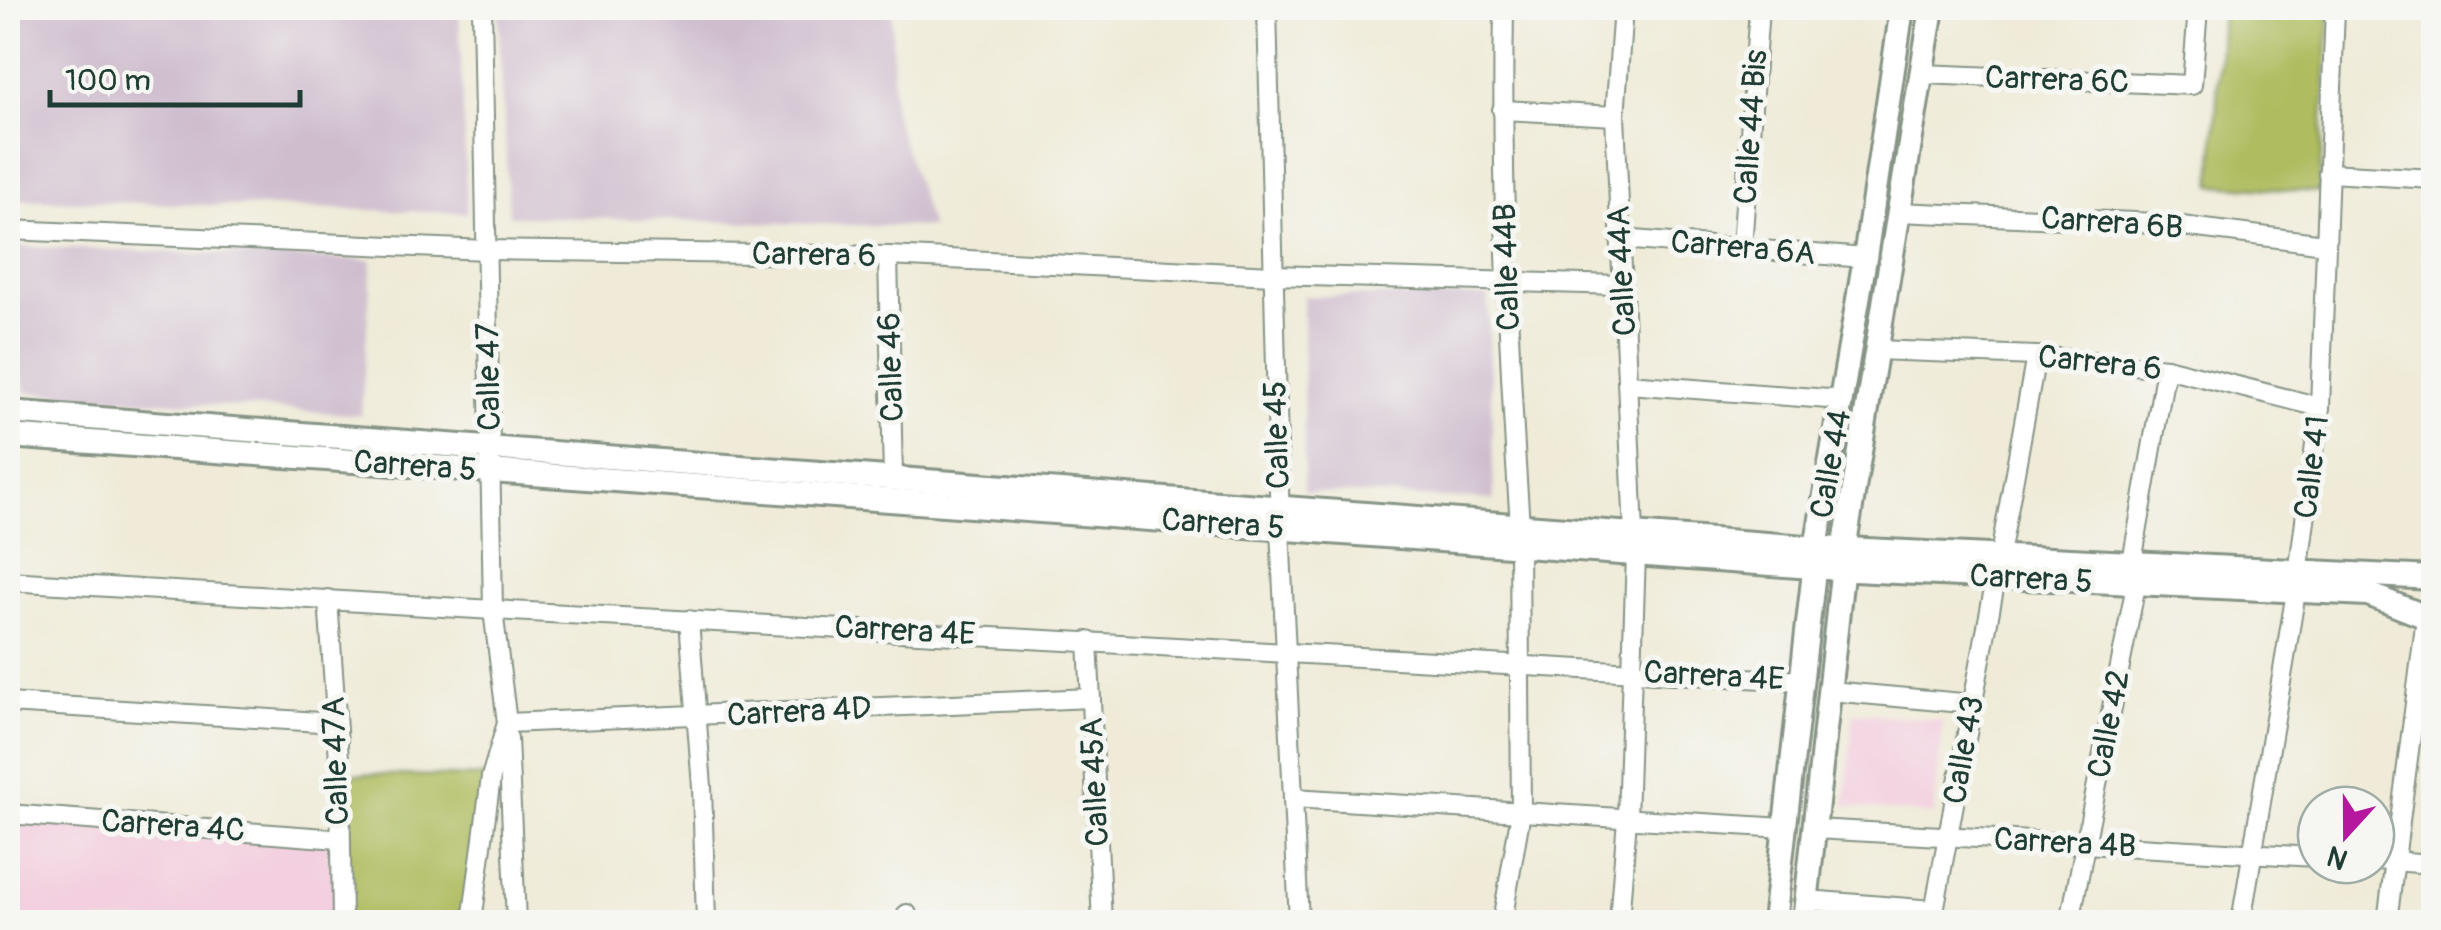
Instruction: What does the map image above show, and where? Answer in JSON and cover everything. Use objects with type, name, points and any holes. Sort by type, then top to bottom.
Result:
[{"type":"main road","name":"Calle 44","points":[[1774,922],[1816,557],[1866,258],[1902,8]]},
{"type":"main road","name":"Calle 44","points":[[1806,912],[1844,558],[1932,8]]},
{"type":"main road","name":"Carrera 5","points":[[8,412],[491,460],[1816,557],[2297,581],[2434,578]]},
{"type":"main road","name":"Carrera 5","points":[[8,436],[893,478],[1280,518]]},
{"type":"main road","name":"Carrera 5","points":[[2297,581],[2368,594],[2430,619]]},
{"type":"street","name":"Calle 47","points":[[472,922],[491,777],[507,723],[493,610],[482,8]]},
{"type":"street","name":"Calle 45","points":[[1267,8],[1280,518],[1299,922]]},
{"type":"street","name":"Calle 44B","points":[[1502,922],[1522,812],[1519,536],[1502,110],[1504,8]]},
{"type":"street","name":"Calle 44A","points":[[1619,922],[1627,818],[1635,544],[1615,116],[1623,8]]},
{"type":"street","name":"Calle 44 Bis","points":[[1742,247],[1760,8]]},
{"type":"street","name":"Carrera 6C","points":[[1922,74],[2192,85],[2198,8]]},
{"type":"street","name":"Calle 41","points":[[2241,922],[2297,581],[2320,407],[2335,8]]},
{"type":"street","points":[[1502,110],[1615,116]]},
{"type":"street","points":[[2328,173],[2434,179]]},
{"type":"street","name":"Carrera 6B","points":[[1898,212],[2158,223],[2325,244]]},
{"type":"street","name":"Carrera 6","points":[[8,230],[487,250],[888,256],[1273,276],[1620,286]]},
{"type":"street","name":"Carrera 6A","points":[[1620,239],[1866,258]]},
{"type":"street","name":"Calle 46","points":[[888,256],[893,478]]},
{"type":"street","name":"Carrera 6","points":[[1876,350],[2036,356],[2166,368],[2320,407]]},
{"type":"street","name":"Calle 43","points":[[1933,916],[2036,356]]},
{"type":"street","name":"Calle 42","points":[[2070,922],[2134,573],[2166,368]]},
{"type":"street","points":[[1628,384],[1842,400]]},
{"type":"street","name":"Carrera 4E","points":[[8,581],[1802,680]]},
{"type":"street","name":"Calle 47A","points":[[328,599],[342,922]]},
{"type":"street","points":[[2430,619],[2396,862],[2434,864]]},
{"type":"street","points":[[689,620],[706,922]]},
{"type":"street","name":"Calle 45A","points":[[1088,641],[1102,922]]},
{"type":"street","name":"Carrera 4E","points":[[1830,691],[1972,704]]},
{"type":"street","name":"Carrera 4D","points":[[507,723],[1091,698]]},
{"type":"street","points":[[8,703],[336,724]]},
{"type":"street","points":[[507,723],[516,922]]},
{"type":"street","points":[[1293,798],[1785,828]]},
{"type":"street","name":"Carrera 4C","points":[[8,814],[340,839]]},
{"type":"street","name":"Carrera 4B","points":[[1815,828],[2296,856]]},
{"type":"street","points":[[2388,922],[2393,885]]},
{"type":"street","points":[[1806,912],[1933,916]]},
{"type":"shaded area","points":[[12,8],[459,8],[467,213],[8,199]]},
{"type":"shaded area","points":[[498,8],[892,8],[893,111],[931,227],[509,216]]},
{"type":"shaded area","points":[[8,246],[372,260],[361,415],[26,392],[16,362],[8,352]]},
{"type":"shaded area","points":[[1303,296],[1488,296],[1494,500],[1304,492]]},
{"type":"shaded area","points":[[1854,712],[1943,721],[1934,815],[1845,806]]},
{"type":"shaded area","points":[[8,814],[339,839],[342,922],[8,922]]},
{"type":"green space","points":[[2222,8],[2330,8],[2319,192],[2212,185]]},
{"type":"green space","points":[[340,774],[491,777],[472,922],[342,922]]}]
